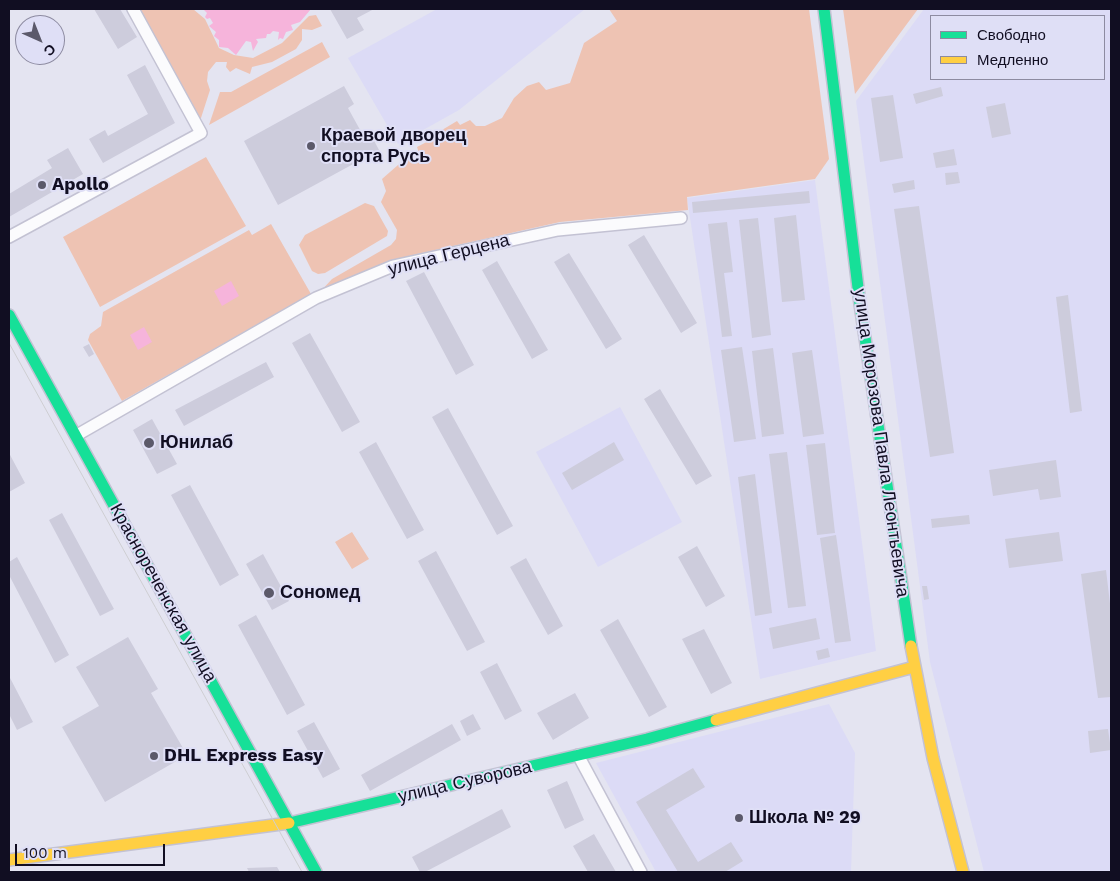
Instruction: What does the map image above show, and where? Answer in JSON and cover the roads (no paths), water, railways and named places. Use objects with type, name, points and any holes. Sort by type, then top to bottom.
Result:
[{"type":"main road","name":"улица Морозова Павла Леонтьевича","points":[[824,9],[860,304],[914,667],[933,758],[963,872]]},
{"type":"main road","name":"Краснореченская улица","points":[[9,315],[77,435],[316,872]]},
{"type":"main road","name":"улица Суворова","points":[[9,860],[289,823],[578,755],[914,667]]},
{"type":"street","points":[[9,237],[201,133],[134,9]]},
{"type":"street","name":"улица Герцена","points":[[77,435],[316,298],[393,266],[558,230],[681,218]]},
{"type":"street","points":[[578,755],[641,872]]},
{"type":"tram line","points":[[9,343],[302,872]]},
{"type":"place","name":"Краевой дворец спорта Русь","points":[[311,146]]},
{"type":"place","name":"Apollo","points":[[42,185]]},
{"type":"place","name":"Юнилаб","points":[[149,443]]},
{"type":"place","name":"Сономед","points":[[269,593]]},
{"type":"place","name":"DHL Express Easy","points":[[154,756]]},
{"type":"place","name":"Школа № 29","points":[[739,818]]}]
